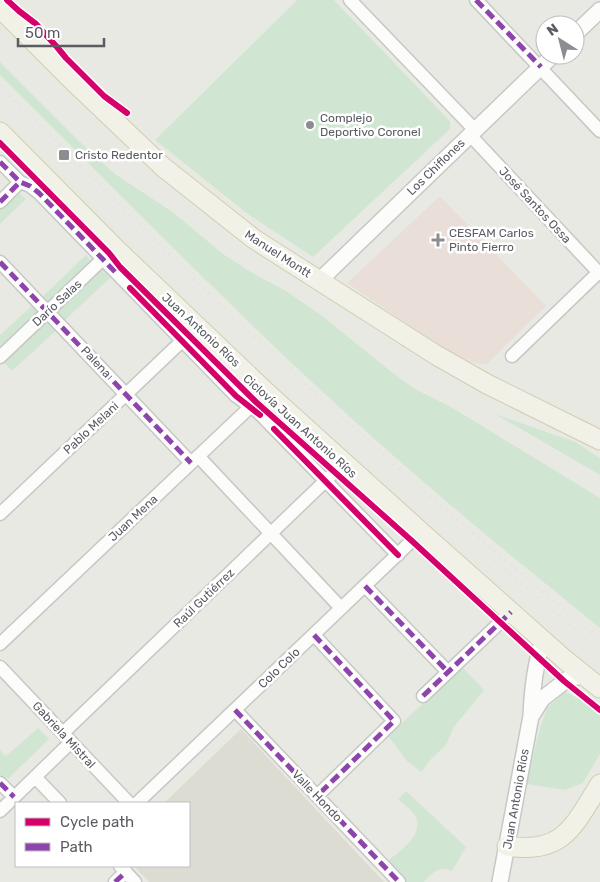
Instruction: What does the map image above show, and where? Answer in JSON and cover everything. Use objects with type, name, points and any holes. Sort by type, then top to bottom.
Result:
[{"type":"main road","name":"Manuel Montt","points":[[0,8],[80,88],[180,181],[254,239],[419,345],[463,370],[600,440]]},
{"type":"main road","name":"Juan Antonio Ríos","points":[[0,132],[109,254],[585,676]]},
{"type":"main road","points":[[585,676],[600,688]]},
{"type":"main road","points":[[507,846],[527,848],[542,846],[563,836],[575,823],[600,784]]},
{"type":"street","name":"José Santos Ossa","points":[[350,0],[600,273]]},
{"type":"street","points":[[476,0],[600,131]]},
{"type":"street","points":[[585,24],[600,10]]},
{"type":"street","name":"Los Chiflones","points":[[320,280],[540,67]]},
{"type":"street","points":[[0,162],[20,182],[30,186],[39,193],[109,254],[182,341],[236,396],[258,412],[398,555]]},
{"type":"street","points":[[0,202],[20,182]]},
{"type":"street","name":"Darío Salas","points":[[0,357],[109,254]]},
{"type":"street","name":"Palena","points":[[0,262],[126,394],[271,534],[341,608]]},
{"type":"street","points":[[512,356],[600,273]]},
{"type":"street","name":"Pablo Melani","points":[[0,514],[182,341]]},
{"type":"street","name":"Juan Mena","points":[[0,644],[266,392]]},
{"type":"street","name":"Raúl Gutiérrez","points":[[0,811],[35,777],[67,738],[344,463]]},
{"type":"street","name":"Colo Colo","points":[[138,802],[421,532]]},
{"type":"street","points":[[365,586],[448,672]]},
{"type":"street","points":[[423,696],[511,612]]},
{"type":"street","points":[[314,635],[394,721],[317,796]]},
{"type":"street","name":"Juan Antonio Ríos","points":[[500,882],[531,716],[538,657],[543,640]]},
{"type":"street","name":"Gabriela Mistral","points":[[0,667],[128,802]]},
{"type":"street","name":"Juan Antonio Ríos","points":[[531,716],[542,699],[564,681],[569,678],[585,676]]},
{"type":"street","name":"Valle Hondo","points":[[235,710],[399,882]]},
{"type":"street","points":[[35,777],[59,802]]},
{"type":"street","points":[[0,783],[14,797]]},
{"type":"street","points":[[115,882],[123,869],[135,882]]},
{"type":"shaded area","name":"CESFAM Carlos Pinto Fierro","points":[[440,196],[546,306],[486,365],[472,362],[441,347],[347,283]]},
{"type":"shaded area","points":[[241,729],[384,882],[149,882],[135,867],[190,867],[190,802],[165,802]]},
{"type":"green space","name":"Complejo Deportivo Coronel","points":[[297,0],[334,0],[450,121],[450,129],[313,257],[249,215],[155,140]]},
{"type":"green space","points":[[0,62],[83,145],[115,174],[174,213],[223,254],[286,291],[321,315],[415,389],[451,407],[600,498],[600,628],[454,508],[313,383],[194,269],[0,75]]},
{"type":"green space","points":[[18,192],[26,199],[0,224],[0,210]]},
{"type":"green space","points":[[86,255],[92,262],[46,307],[39,300]]},
{"type":"green space","points":[[103,268],[111,277],[63,322],[54,313]]},
{"type":"green space","points":[[36,302],[44,311],[0,352],[0,335]]},
{"type":"green space","points":[[51,316],[60,327],[12,371],[3,361]]},
{"type":"green space","points":[[495,414],[575,442],[600,458],[600,475]]},
{"type":"green space","points":[[462,667],[484,690],[454,727],[446,745],[421,772],[407,761],[388,736]]},
{"type":"green space","points":[[565,692],[580,699],[600,716],[600,754],[583,783],[565,790],[526,784],[547,708]]},
{"type":"green space","points":[[38,728],[49,739],[9,778],[0,777],[0,750],[6,756]]},
{"type":"green space","points":[[406,791],[466,847],[452,871],[439,870],[424,882],[403,882],[385,863],[409,843],[417,830],[415,816],[398,799]]},
{"type":"railway","points":[[0,86],[234,319],[426,493],[600,639]]},
{"type":"railway","points":[[484,552],[600,649]]},
{"type":"marked path","points":[[476,0],[541,67]]},
{"type":"marked path","points":[[0,162],[20,182],[30,186],[39,193],[118,275]]},
{"type":"marked path","points":[[0,202],[20,182]]},
{"type":"marked path","points":[[0,262],[191,463]]},
{"type":"marked path","points":[[365,586],[448,672]]},
{"type":"marked path","points":[[423,696],[511,612]]},
{"type":"marked path","points":[[314,635],[394,721],[317,796]]},
{"type":"marked path","points":[[235,710],[399,882]]},
{"type":"marked path","points":[[0,783],[14,797]]},
{"type":"marked path","points":[[115,882],[126,872]]},
{"type":"cycle path","points":[[7,0],[36,24],[66,58],[104,96],[127,113]]},
{"type":"cycle path","name":"Ciclovía Juan Antonio Ríos","points":[[0,143],[109,253],[120,267],[256,402],[412,541],[564,681],[600,710]]},
{"type":"cycle path","points":[[130,288],[236,396],[260,415]]},
{"type":"cycle path","points":[[274,429],[398,555]]},
{"type":"place","name":"Complejo Deportivo Coronel","points":[[310,125]]},
{"type":"place","name":"Cristo Redentor","points":[[64,155]]},
{"type":"place","name":"CESFAM Carlos Pinto Fierro","points":[[438,240]]}]
